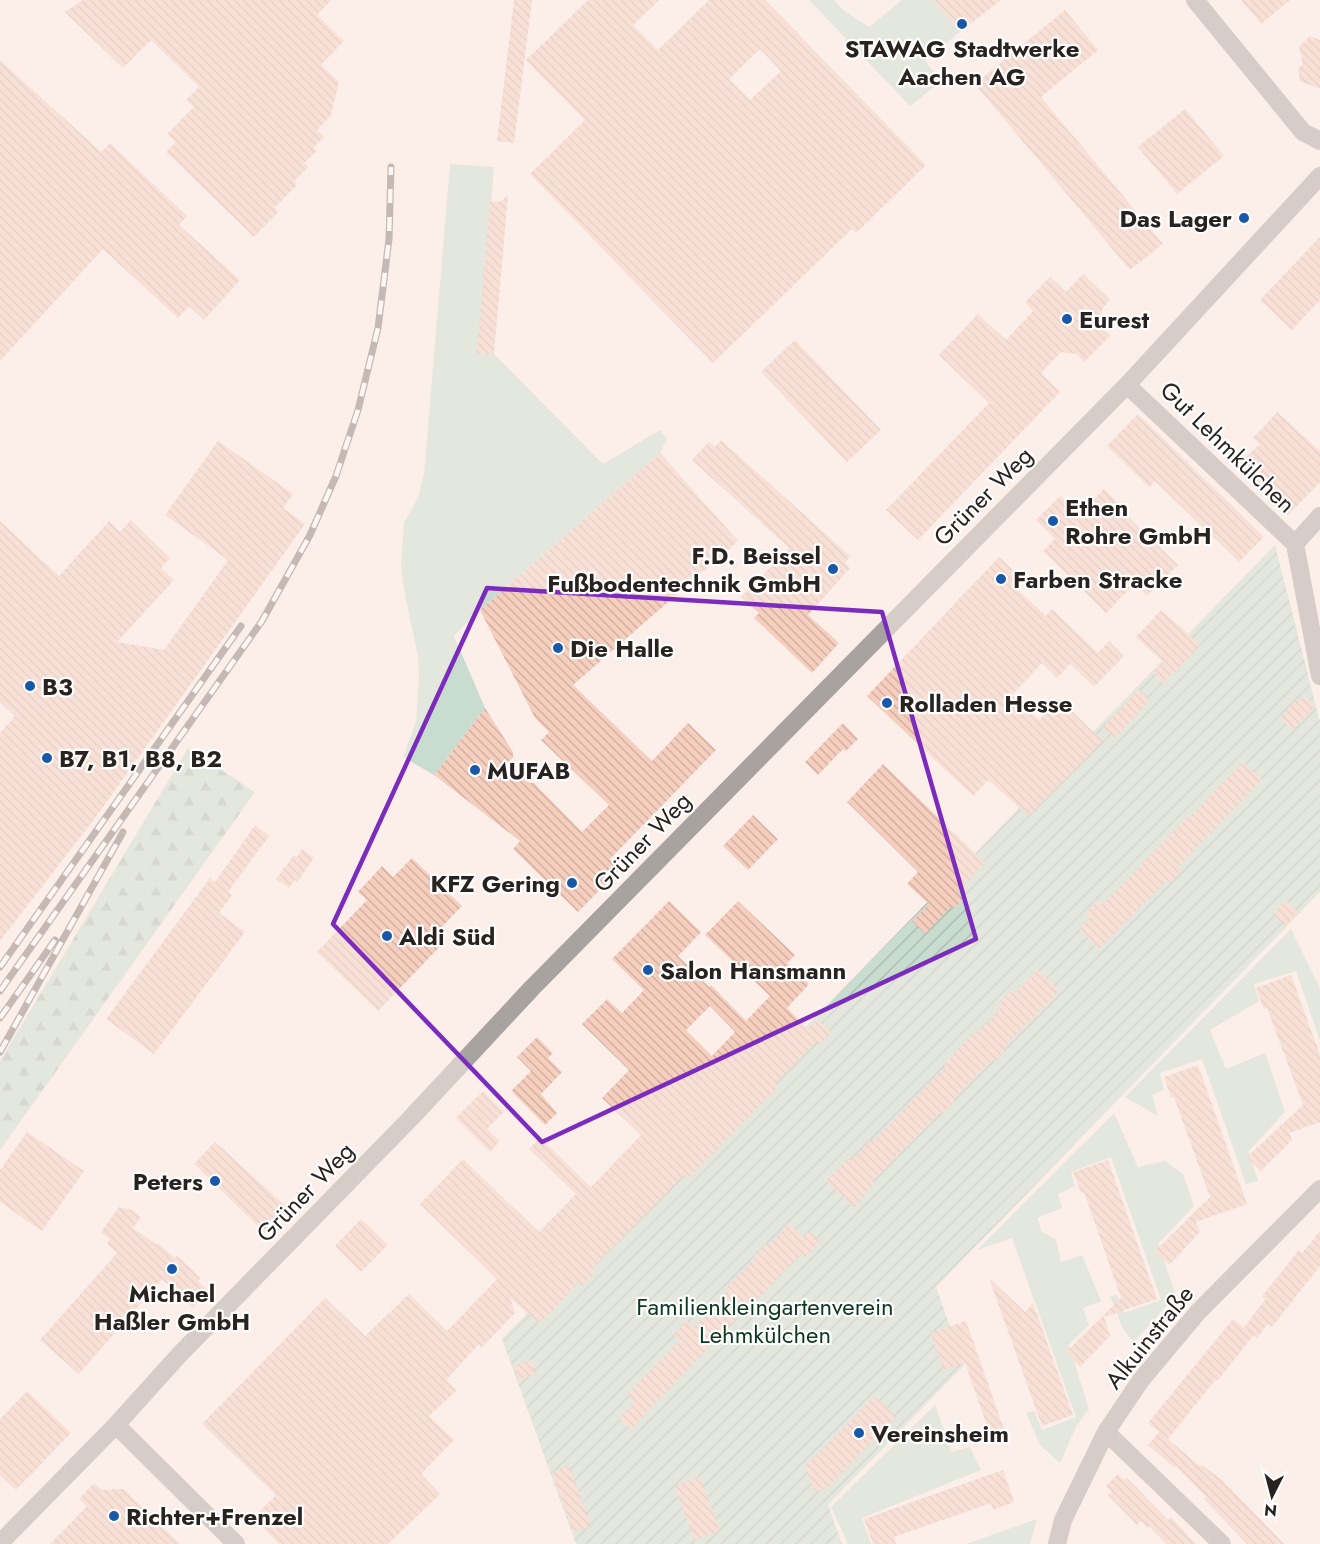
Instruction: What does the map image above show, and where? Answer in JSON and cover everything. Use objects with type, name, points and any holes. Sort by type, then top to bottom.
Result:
[{"type":"street","points":[[1195,0],[1303,132],[1320,141]]},
{"type":"street","name":"Grüner Weg","points":[[0,1543],[116,1425],[180,1354],[409,1120],[532,988],[1127,384],[1320,176]]},
{"type":"street","name":"Gut Lehmkülchen","points":[[1127,384],[1295,544],[1320,675]]},
{"type":"street","name":"Gut Lehmkülchen","points":[[1295,544],[1320,516]]},
{"type":"street","name":"Alkuinstraße","points":[[1057,1544],[1063,1520],[1106,1432],[1141,1380],[1198,1312],[1320,1189]]},
{"type":"street","points":[[116,1425],[236,1544]]},
{"type":"street","points":[[1106,1432],[1222,1544]]},
{"type":"highlighted area","points":[[487,588],[882,612],[976,939],[542,1142],[333,924]]},
{"type":"green space","points":[[809,0],[834,0],[843,10],[869,27],[902,0],[934,0],[960,32],[925,61],[939,78],[938,84],[910,106]]},
{"type":"green space","points":[[450,164],[494,167],[478,353],[494,354],[603,464],[660,430],[667,439],[660,453],[480,610],[454,636],[485,708],[434,775],[403,757],[416,722],[419,678],[418,656],[401,567],[404,522],[418,497],[424,475]]},
{"type":"green space","name":"Familienkleingartenverein Lehmkülchen","points":[[1275,545],[1320,722],[1320,892],[936,1287],[964,1365],[828,1505],[842,1544],[576,1544],[502,1339]]},
{"type":"green space","points":[[188,748],[255,792],[0,1150],[0,1061]]},
{"type":"green space","points":[[1291,929],[1320,988],[1320,1041],[1296,971],[1254,984],[1259,1001],[1210,1030],[1226,1069],[1265,1053],[1285,1112],[1249,1151],[1258,1181],[1246,1184],[1202,1059],[1160,1073],[1164,1090],[1152,1095],[1158,1116],[1125,1097]]},
{"type":"green space","points":[[1114,1113],[1138,1167],[1165,1161],[1183,1174],[1194,1206],[1158,1244],[1176,1295],[1134,1342],[1124,1331],[1110,1296],[1117,1295],[1124,1313],[1161,1300],[1111,1157],[1071,1172],[1075,1186],[1058,1194],[1062,1208],[1037,1218],[1042,1232],[1056,1239],[1061,1262],[1082,1255],[1101,1301],[1083,1308],[1089,1325],[1069,1345],[1089,1409],[1077,1425],[1060,1463],[1040,1445],[1026,1413],[1034,1411],[1042,1430],[1076,1417],[1012,1238],[977,1250]]},
{"type":"green space","points":[[935,1405],[952,1452],[970,1447],[981,1470],[862,1518],[871,1544],[848,1544],[831,1507]]},
{"type":"green space","points":[[1037,1519],[1030,1544],[966,1544]]},
{"type":"building","points":[[83,0],[331,0],[317,15],[344,41],[321,65],[339,82],[331,115],[317,130],[324,137],[313,148],[317,151],[304,163],[308,167],[294,181],[297,185],[274,208],[278,212],[254,237],[166,152],[176,142],[167,134],[194,107],[186,100],[199,87],[151,40],[123,68],[65,12]]},
{"type":"building","points":[[514,0],[532,0],[514,143],[497,141]]},
{"type":"building","points":[[588,0],[659,0],[633,25],[658,50],[709,0],[765,0],[926,165],[856,233],[852,229],[713,363],[530,174],[585,120],[526,60]],"holes":[[[760,49],[781,71],[750,100],[729,79]]]},
{"type":"building","name":"STAWAG Stadtwerke Aachen AG","points":[[934,0],[1001,0],[960,32]]},
{"type":"building","points":[[1241,0],[1290,0],[1261,24]]},
{"type":"building","points":[[1065,10],[1098,50],[1041,97],[1163,244],[1130,270],[975,84]]},
{"type":"building","points":[[1310,36],[1320,40],[1320,89],[1300,81],[1298,68],[1303,65],[1299,47]]},
{"type":"building","points":[[0,60],[101,152],[110,143],[187,216],[179,225],[240,280],[204,320],[189,306],[178,318],[103,249],[0,361]]},
{"type":"building","points":[[1185,109],[1224,156],[1177,194],[1138,147]]},
{"type":"building","points":[[508,195],[494,354],[477,353],[490,201],[500,202]]},
{"type":"building","points":[[1320,237],[1320,300],[1292,330],[1260,300]]},
{"type":"building","points":[[1083,274],[1110,300],[1102,309],[1100,327],[1110,336],[1084,362],[1076,354],[1061,352],[1041,373],[1060,392],[918,540],[886,510],[989,403],[939,355],[978,314],[1006,340],[1033,311],[1025,302],[1050,277],[1066,292]]},
{"type":"building","points":[[795,340],[881,430],[847,462],[761,372]]},
{"type":"building","points":[[1277,412],[1320,451],[1320,482],[1288,515],[1237,466],[1260,444],[1253,438]]},
{"type":"building","points":[[1138,414],[1264,537],[1239,562],[1155,481],[1149,487],[1107,446]]},
{"type":"building","points":[[721,440],[850,556],[845,563],[850,568],[808,615],[839,643],[812,673],[754,618],[759,613],[741,597],[789,548],[692,460],[709,442],[715,447]]},
{"type":"building","points":[[218,441],[293,494],[283,508],[305,524],[98,814],[0,941],[0,733],[15,716],[0,702],[0,521],[59,576],[109,521],[120,532],[131,520],[170,558],[161,568],[174,580],[117,642],[164,650],[228,560],[165,515]]},
{"type":"building","name":"Die Halle","points":[[660,453],[738,541],[573,685],[652,761],[688,723],[716,750],[610,859],[620,869],[578,912],[513,849],[520,841],[434,775],[485,708],[513,752],[513,757],[506,765],[530,783],[534,783],[582,832],[609,805],[541,740],[549,732],[535,718],[480,610]]},
{"type":"building","points":[[1104,489],[1123,508],[1121,510],[1178,565],[1147,596],[1134,584],[1106,613],[1043,551],[1055,539],[1036,520],[1060,496],[1079,514]]},
{"type":"building","points":[[999,557],[1023,580],[1016,588],[1046,616],[1052,609],[1098,653],[1109,641],[1124,656],[1094,687],[1070,664],[1057,678],[1042,663],[1012,695],[1039,720],[1059,699],[1103,741],[1029,816],[988,780],[973,796],[867,696]]},
{"type":"building","points":[[1161,610],[1200,645],[1164,683],[1153,672],[1163,662],[1136,637]]},
{"type":"building","points":[[1139,689],[1150,700],[1115,738],[1103,727]]},
{"type":"building","points":[[1305,696],[1315,706],[1293,730],[1280,718],[1296,699],[1299,702]]},
{"type":"building","points":[[843,723],[858,739],[846,751],[843,749],[818,775],[805,762]]},
{"type":"building","points":[[1243,762],[1262,780],[1178,867],[1182,871],[1170,883],[1167,880],[1099,949],[1079,929],[1090,917],[1085,913],[1097,901],[1102,905]]},
{"type":"building","points":[[883,764],[985,863],[957,892],[964,898],[953,909],[951,907],[925,934],[912,921],[929,904],[907,884],[918,872],[847,802]]},
{"type":"building","points":[[753,815],[778,839],[748,870],[723,846]]},
{"type":"building","points":[[255,825],[269,836],[228,892],[232,895],[219,913],[245,932],[154,1054],[106,1019],[210,878],[215,882]]},
{"type":"building","points":[[302,849],[314,858],[297,882],[295,880],[289,888],[276,879],[294,855],[297,857]]},
{"type":"building","name":"Aldi Süd","points":[[412,858],[462,906],[437,932],[446,940],[378,1011],[317,952],[367,900],[358,892],[382,866],[393,877]]},
{"type":"building","points":[[669,901],[701,932],[678,956],[709,987],[711,985],[746,1021],[770,996],[705,935],[738,901],[795,955],[787,963],[809,984],[787,1008],[808,1029],[817,1019],[831,1033],[819,1045],[815,1042],[775,1084],[778,1087],[688,1179],[684,1175],[591,1270],[595,1273],[583,1286],[579,1282],[543,1321],[537,1321],[510,1298],[515,1313],[482,1347],[479,1344],[446,1380],[457,1390],[429,1416],[454,1440],[421,1474],[440,1494],[388,1544],[279,1544],[253,1518],[276,1495],[202,1424],[325,1298],[365,1336],[409,1294],[447,1331],[497,1279],[420,1204],[463,1159],[539,1232],[576,1194],[529,1149],[540,1138],[591,1187],[641,1135],[602,1098],[629,1070],[582,1024],[607,999],[622,1013],[644,990],[612,959]],"holes":[[[710,1006],[735,1032],[712,1056],[686,1030]]]},
{"type":"building","points":[[1285,901],[1298,912],[1286,926],[1273,914]]},
{"type":"building","points":[[1038,970],[1059,991],[1005,1046],[1007,1049],[995,1061],[992,1059],[953,1099],[955,1101],[943,1113],[941,1111],[872,1181],[874,1183],[854,1208],[826,1181],[848,1158],[851,1161],[871,1139],[873,1141],[946,1066],[944,1065],[974,1032],[976,1034],[1001,1008],[998,1004],[1012,990],[1015,994]]},
{"type":"building","points":[[1291,975],[1320,1055],[1320,1122],[1289,1133],[1292,1140],[1261,1171],[1247,1157],[1303,1105],[1267,1008],[1264,1009],[1256,988]]},
{"type":"building","points":[[537,1037],[553,1053],[548,1058],[562,1072],[541,1094],[557,1113],[545,1125],[511,1091],[531,1071],[517,1057]]},
{"type":"building","points":[[1198,1065],[1247,1204],[1196,1222],[1200,1232],[1169,1265],[1155,1251],[1210,1197],[1174,1097],[1171,1098],[1164,1077]]},
{"type":"building","points":[[483,1091],[504,1112],[487,1129],[500,1141],[490,1152],[456,1118]]},
{"type":"building","points":[[27,1132],[84,1171],[42,1231],[0,1202],[0,1170]]},
{"type":"building","points":[[215,1142],[290,1210],[266,1234],[194,1164]]},
{"type":"building","points":[[1108,1160],[1157,1299],[1104,1317],[1110,1336],[1080,1367],[1066,1352],[1121,1298],[1084,1192],[1081,1193],[1073,1172]]},
{"type":"building","points":[[119,1207],[132,1210],[141,1217],[133,1228],[157,1245],[159,1244],[175,1258],[177,1256],[201,1278],[198,1281],[209,1291],[193,1308],[162,1279],[79,1374],[40,1340],[117,1253],[107,1244],[110,1239],[101,1232]]},
{"type":"building","points":[[361,1219],[388,1245],[361,1272],[335,1246]]},
{"type":"building","points":[[789,1224],[803,1237],[809,1231],[820,1241],[804,1258],[801,1254],[750,1307],[749,1305],[631,1429],[619,1418],[635,1402],[627,1394],[680,1340],[674,1334],[687,1321],[693,1327],[728,1290],[726,1288],[755,1258],[754,1256],[767,1243],[769,1245]]},
{"type":"building","points":[[1320,1231],[1320,1266],[1272,1327],[1268,1324],[1257,1338],[1254,1335],[1168,1439],[1148,1423],[1233,1319],[1251,1333],[1244,1327],[1266,1299],[1262,1296],[1299,1250],[1302,1253]]},
{"type":"building","points":[[989,1278],[1025,1312],[1033,1303],[1073,1415],[1042,1426]]},
{"type":"building","points":[[966,1321],[1007,1438],[993,1443],[965,1363],[943,1370],[931,1333]]},
{"type":"building","points":[[531,1360],[536,1374],[519,1380],[513,1366]]},
{"type":"building","points":[[27,1391],[71,1433],[16,1490],[0,1475],[0,1419]]},
{"type":"building","name":"Vereinsheim","points":[[874,1396],[896,1417],[827,1488],[815,1492],[805,1467]]},
{"type":"building","points":[[1159,1432],[1200,1466],[1202,1465],[1223,1481],[1284,1544],[1247,1544],[1176,1466],[1175,1468],[1148,1445]]},
{"type":"building","points":[[569,1466],[591,1526],[573,1532],[552,1472]]},
{"type":"building","points":[[1003,1470],[1014,1502],[993,1510],[991,1503],[894,1537],[896,1544],[873,1544],[864,1519]]},
{"type":"building","points":[[1118,1474],[1124,1480],[1127,1478],[1168,1520],[1171,1517],[1196,1544],[1167,1544],[1149,1526],[1148,1528],[1141,1521],[1137,1525],[1108,1495],[1112,1492],[1106,1486]]},
{"type":"building","points":[[700,1477],[720,1531],[694,1540],[675,1486]]},
{"type":"building","name":"Richter+Frenzel","points":[[94,1483],[102,1490],[123,1489],[180,1544],[50,1544],[87,1506],[79,1499]]},
{"type":"railway","points":[[0,991],[262,621],[310,535],[336,476],[358,410],[378,328],[389,239],[391,167]]},
{"type":"railway","points":[[0,967],[241,626]]},
{"type":"railway","points":[[0,1052],[123,832]]},
{"type":"railway","points":[[0,1018],[55,940]]},
{"type":"place","name":"STAWAG Stadtwerke Aachen AG","points":[[962,24]]},
{"type":"place","name":"Das Lager","points":[[1244,218]]},
{"type":"place","name":"Eurest","points":[[1067,319]]},
{"type":"place","name":"Ethen Rohre GmbH","points":[[1053,521]]},
{"type":"place","name":"F.D. Beissel Fußbodentechnik GmbH","points":[[833,569]]},
{"type":"place","name":"Farben Stracke","points":[[1001,579]]},
{"type":"place","name":"Die Halle","points":[[558,648]]},
{"type":"place","name":"B3","points":[[30,686]]},
{"type":"place","name":"Rolladen Hesse","points":[[887,703]]},
{"type":"place","name":"B7, B1, B8, B2","points":[[47,758]]},
{"type":"place","name":"MUFAB","points":[[475,770]]},
{"type":"place","name":"KFZ Gering","points":[[572,883]]},
{"type":"place","name":"Aldi Süd","points":[[387,936]]},
{"type":"place","name":"Salon Hansmann","points":[[648,970]]},
{"type":"place","name":"Peters","points":[[215,1181]]},
{"type":"place","name":"Michael Haßler GmbH","points":[[172,1269]]},
{"type":"place","name":"Vereinsheim","points":[[859,1433]]},
{"type":"place","name":"Richter+Frenzel","points":[[114,1516]]}]
